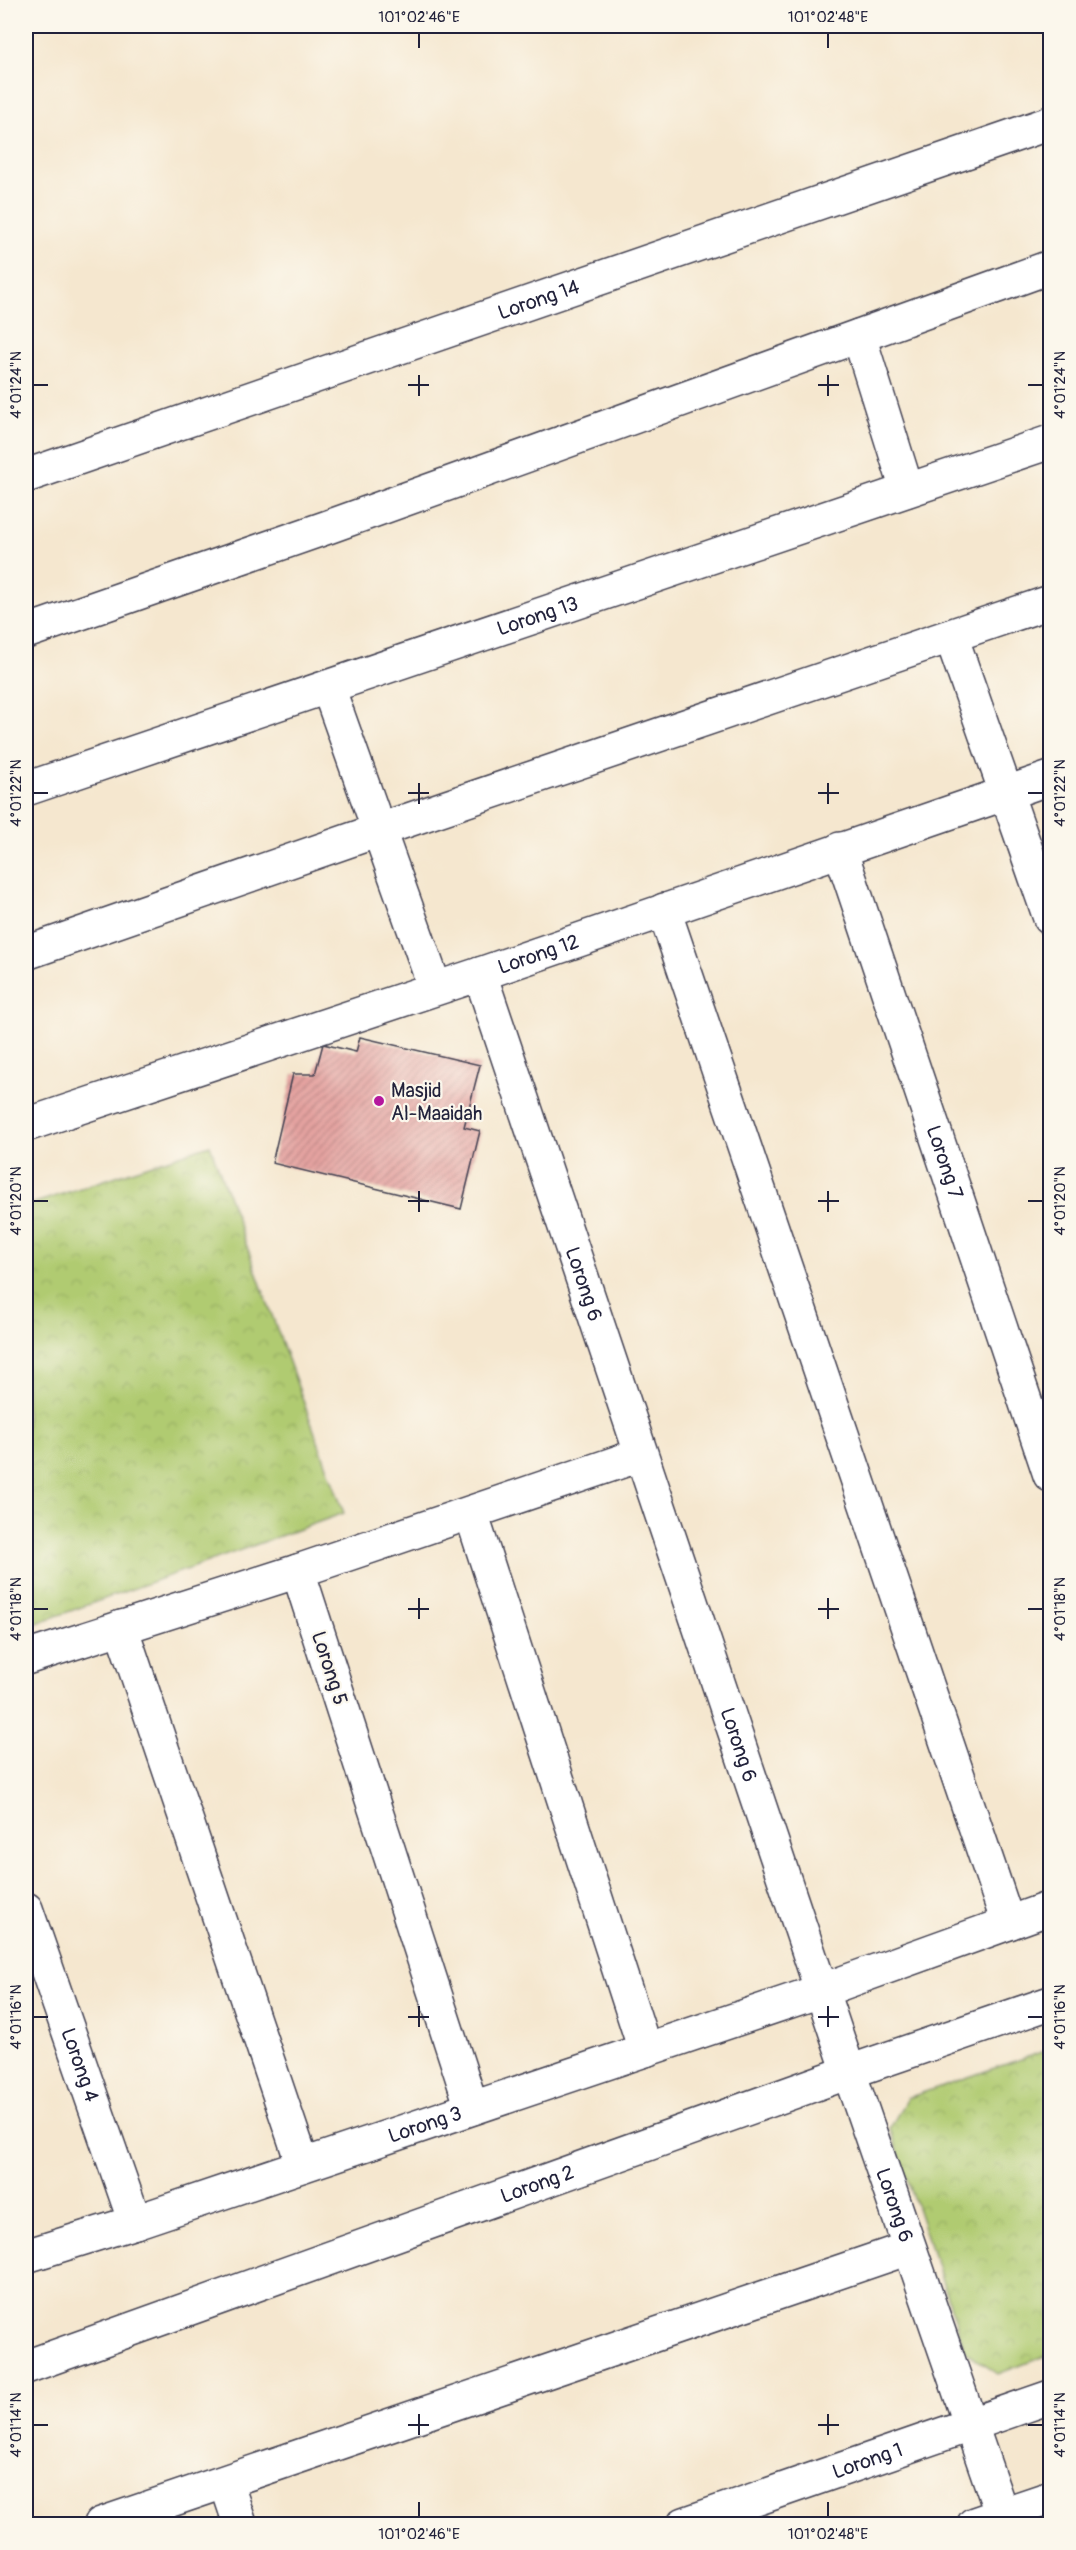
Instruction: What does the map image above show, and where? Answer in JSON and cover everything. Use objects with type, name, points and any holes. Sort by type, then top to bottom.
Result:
[{"type":"street","name":"Lorong 14","points":[[26,476],[1050,123]]},
{"type":"street","points":[[26,632],[339,523],[1050,267]]},
{"type":"street","points":[[859,336],[907,490]]},
{"type":"street","name":"Lorong 13","points":[[26,789],[1050,442]]},
{"type":"street","points":[[26,954],[379,830],[1050,602]]},
{"type":"street","points":[[951,636],[1050,918]]},
{"type":"street","points":[[328,687],[435,988]]},
{"type":"street","name":"Lorong 12","points":[[26,1125],[480,974],[1050,778]]},
{"type":"street","name":"Lorong 7","points":[[840,849],[1050,1475]]},
{"type":"street","points":[[664,910],[1008,1923]]},
{"type":"street","name":"Lorong 6","points":[[480,974],[640,1455],[970,2426],[988,2520]]},
{"type":"street","points":[[26,1658],[471,1513],[640,1455]]},
{"type":"street","points":[[471,1513],[645,2050]]},
{"type":"street","name":"Lorong 5","points":[[298,1570],[472,2108]]},
{"type":"street","points":[[121,1627],[303,2165]]},
{"type":"street","name":"Lorong 3","points":[[26,2256],[135,2222],[822,1990],[1050,1908]]},
{"type":"street","name":"Lorong 4","points":[[26,1909],[135,2222]]},
{"type":"street","name":"Lorong 2","points":[[26,2367],[849,2072],[1050,2003]]},
{"type":"street","points":[[101,2524],[909,2248]]},
{"type":"street","name":"Lorong 1","points":[[684,2524],[1050,2397]]},
{"type":"street","points":[[226,2482],[240,2524]]},
{"type":"street","points":[[988,2520],[1050,2498]]},
{"type":"green space","points":[[210,1145],[344,1513],[26,1627],[26,1206]]},
{"type":"green space","points":[[1050,2049],[1050,2354],[998,2374],[966,2352],[890,2128],[907,2098]]},
{"type":"building","name":"Masjid Al-Maaidah","points":[[360,1037],[480,1065],[464,1127],[480,1131],[461,1209],[272,1163],[293,1074],[315,1074],[323,1044],[356,1052]]},
{"type":"place","name":"Masjid Al-Maaidah","points":[[379,1101]]}]
